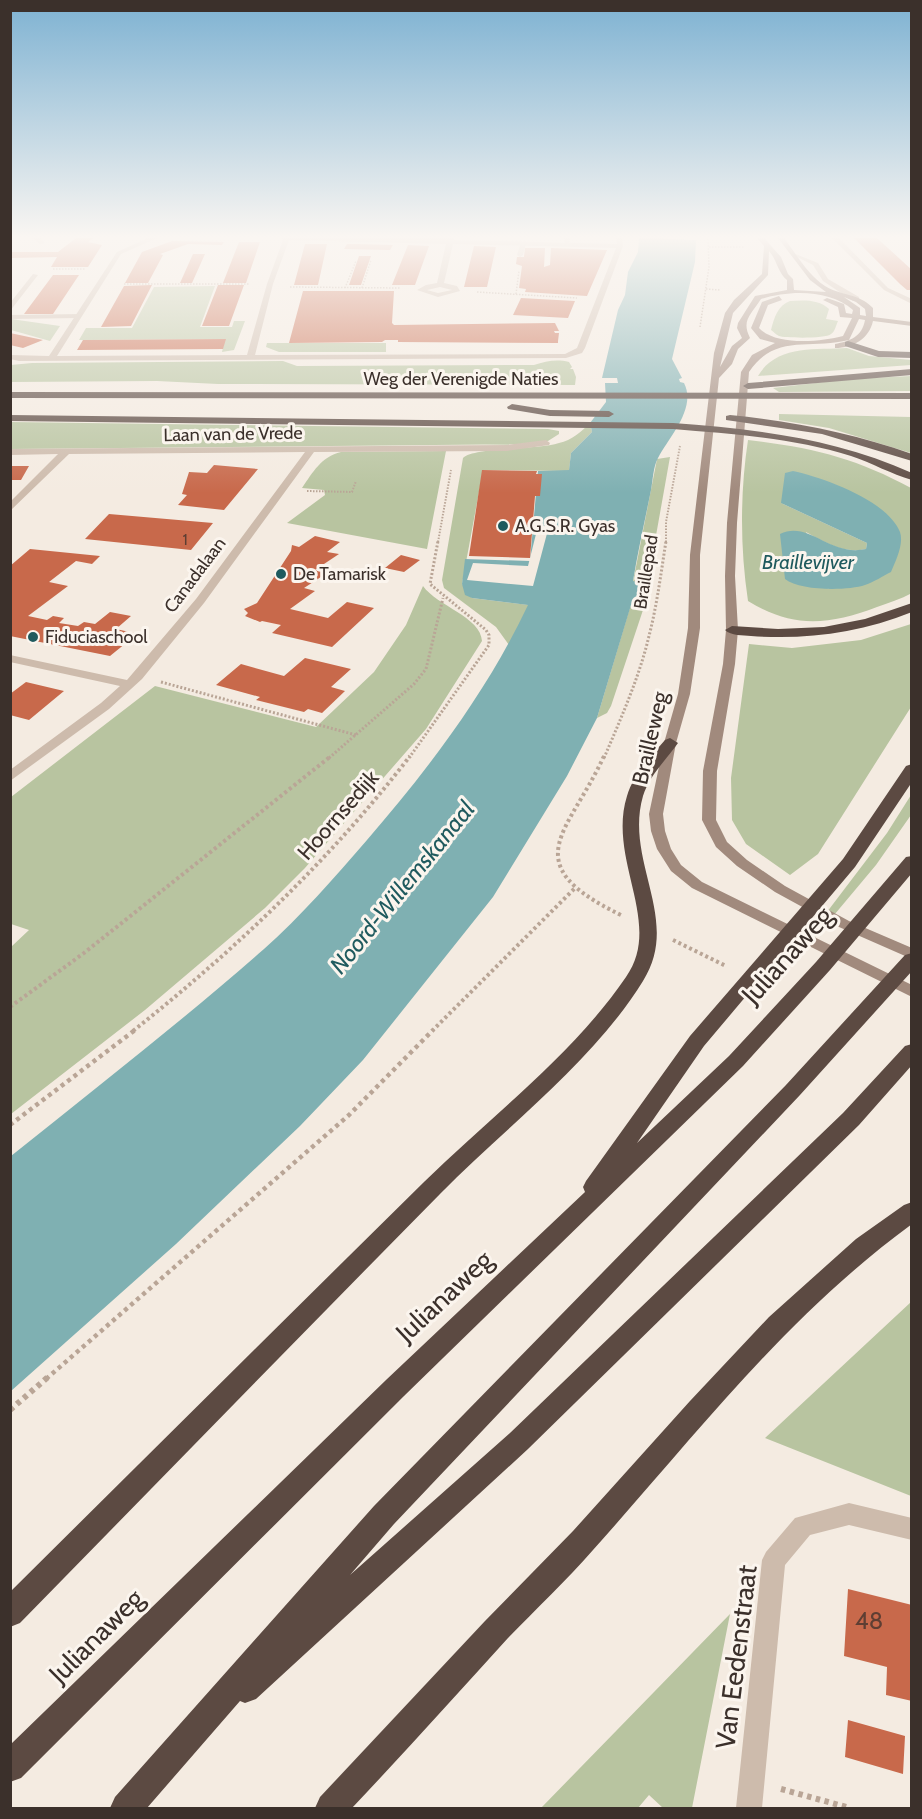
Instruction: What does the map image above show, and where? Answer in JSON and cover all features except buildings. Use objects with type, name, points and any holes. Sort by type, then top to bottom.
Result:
[{"type":"highway","points":[[860,340],[862,343],[884,351],[912,355]]},
{"type":"highway","points":[[845,342],[878,354],[912,355]]},
{"type":"highway","points":[[624,396],[912,372]]},
{"type":"highway","name":"Weg der Verenigde Naties","points":[[10,394],[549,405],[912,406]]},
{"type":"highway","name":"Weg der Verenigde Naties","points":[[431,407],[549,405],[624,396],[912,396]]},
{"type":"highway","points":[[549,405],[791,425],[850,437],[912,458]]},
{"type":"highway","name":"Weg der Verenigde Naties","points":[[10,406],[375,407]]},
{"type":"highway","points":[[10,418],[673,426],[783,436],[870,458],[912,477]]},
{"type":"highway","points":[[732,630],[770,634],[812,634],[872,623],[912,607]]},
{"type":"highway","points":[[10,1613],[468,1151],[564,1061],[600,1024],[634,981],[641,970],[649,943],[649,922],[645,898],[633,859],[630,827],[635,792],[670,743]]},
{"type":"highway","points":[[568,1223],[697,1041],[849,863],[912,769]]},
{"type":"highway","name":"Julianaweg","points":[[10,1767],[395,1388],[736,1061],[823,966],[912,861]]},
{"type":"highway","points":[[126,1809],[384,1515],[793,1090],[912,959]]},
{"type":"highway","points":[[180,1748],[519,1441],[851,1119],[912,1051]]},
{"type":"highway","points":[[331,1809],[519,1605],[582,1542],[739,1361],[824,1279],[889,1226],[912,1211]]},
{"type":"main road","points":[[716,377],[718,353],[726,323]]},
{"type":"main road","name":"Brailleweg","points":[[742,323],[741,328],[746,336],[716,377],[695,555],[694,628],[684,694],[670,743],[656,814],[657,831],[664,849],[676,868],[697,885],[713,895],[912,992]]},
{"type":"main road","points":[[756,323],[754,328],[761,339],[804,347]]},
{"type":"main road","points":[[845,342],[853,323]]},
{"type":"main road","points":[[751,365],[785,350],[860,340],[868,323]]},
{"type":"main road","points":[[866,330],[883,327],[912,330]]},
{"type":"main road","points":[[845,342],[794,341],[784,344],[753,358],[744,378],[732,523],[730,576],[732,630],[729,664],[708,790],[709,820],[721,844],[742,863],[780,889],[844,924],[912,954]]},
{"type":"main road","points":[[733,354],[745,351]]},
{"type":"street","points":[[51,359],[75,323]]},
{"type":"street","points":[[250,359],[260,323]]},
{"type":"street","points":[[13,359],[553,357],[573,354],[581,348],[590,323]]},
{"type":"street","name":"Laan van de Vrede","points":[[10,452],[507,448],[546,442]]},
{"type":"street","name":"Canadalaan","points":[[10,777],[105,706],[134,680],[200,601],[311,450]]},
{"type":"street","points":[[10,508],[65,453]]},
{"type":"street","points":[[10,658],[134,680]]},
{"type":"street","name":"Van Eedenstraat","points":[[749,1809],[774,1560],[803,1526],[849,1514],[912,1529]]},
{"type":"path","points":[[699,335],[701,323]]},
{"type":"path","name":"Braillepad","points":[[10,1410],[349,1115],[575,888],[558,863],[557,850],[567,822],[592,781],[623,714],[648,641],[655,610],[667,534],[666,522],[674,487],[680,439]]},
{"type":"path","points":[[10,1007],[84,953],[248,825],[357,735],[414,684],[426,669],[443,598],[430,584],[455,448]]},
{"type":"path","points":[[282,489],[352,492],[356,481]]},
{"type":"path","name":"Hoornsedijk","points":[[10,1125],[168,1004],[285,899],[365,813],[442,715],[489,645],[489,636],[483,626],[443,598]]},
{"type":"path","points":[[134,680],[357,735]]},
{"type":"path","points":[[752,1780],[850,1809]]},
{"type":"green space","points":[[11,323],[60,326],[50,341],[11,330]]},
{"type":"green space","points":[[135,323],[202,323],[200,327],[232,327],[233,323],[244,323],[234,350],[222,352],[225,339],[79,340],[86,328],[132,328]]},
{"type":"green space","points":[[773,323],[837,323],[834,332],[828,336],[779,336],[771,330]]},
{"type":"green space","points":[[267,343],[386,343],[386,352],[279,352],[266,347]]},
{"type":"green space","points":[[847,348],[869,356],[911,360],[911,365],[758,376],[766,366],[785,354],[797,351]]},
{"type":"green space","points":[[283,361],[297,366],[534,365],[560,361],[569,362],[572,367],[570,369],[573,369],[576,377],[575,385],[11,382],[11,365],[32,363]]},
{"type":"green space","points":[[911,376],[911,391],[779,392],[773,388],[850,379]]},
{"type":"green space","points":[[779,414],[911,417],[911,453],[829,428],[779,420]]},
{"type":"green space","points":[[11,422],[548,429],[559,431],[559,434],[548,441],[529,444],[11,449]]},
{"type":"green space","points":[[590,423],[592,432],[571,453],[569,471],[483,470],[462,584],[472,598],[529,605],[509,645],[496,627],[444,588],[442,580],[463,458],[480,452],[559,443],[576,435]]},
{"type":"green space","points":[[748,440],[792,446],[852,461],[911,488],[912,593],[843,618],[811,621],[780,616],[748,601],[742,541],[745,460]],"holes":[[[781,503],[900,533],[828,589],[806,532],[842,549],[866,549],[867,543]]]},
{"type":"green space","points":[[446,451],[427,549],[287,523],[325,495],[324,490],[302,488],[318,466],[334,454],[341,452]]},
{"type":"green space","points":[[670,457],[647,586],[633,582],[657,459]]},
{"type":"green space","points":[[423,586],[438,600],[467,618],[480,633],[482,641],[426,729],[305,868],[265,908],[145,1010],[11,1114],[11,947],[29,930],[11,924],[11,797],[155,686],[316,727],[374,672],[406,625]]},
{"type":"green space","points":[[631,604],[645,604],[611,706],[607,713],[597,718]]},
{"type":"green space","points":[[911,624],[911,707],[818,854],[790,875],[746,844],[732,820],[731,778],[749,644],[792,648],[861,640]]},
{"type":"green space","points":[[911,795],[911,815],[876,865],[814,939],[808,937],[887,833]]},
{"type":"green space","points":[[911,1302],[911,1496],[765,1438]]},
{"type":"green space","points":[[730,1614],[692,1808],[663,1808],[649,1795],[638,1808],[541,1808]]},
{"type":"water","name":"Noord-Willemskanaal","points":[[615,323],[681,323],[672,359],[682,378],[679,379],[680,382],[684,383],[687,402],[680,422],[658,458],[654,469],[633,581],[647,586],[645,604],[631,605],[597,718],[567,776],[493,897],[363,1060],[300,1126],[176,1244],[11,1391],[11,1156],[170,1028],[278,936],[317,896],[413,785],[475,699],[528,605],[472,598],[465,595],[462,584],[465,559],[530,561],[538,471],[569,470],[571,453],[592,432],[590,423],[606,402],[605,383],[618,383],[617,378],[602,378]]},
{"type":"water","name":"Braillevijver","points":[[793,471],[853,492],[869,500],[893,520],[900,532],[901,542],[891,572],[865,585],[847,588],[812,588],[785,579],[780,534],[791,531],[800,532],[841,548],[853,550],[866,549],[867,543],[781,503],[785,473]]},
{"type":"pier","points":[[538,526],[549,526],[533,586],[467,580],[473,563],[528,566]]},
{"type":"place","name":"A.G.S.R. Gyas","points":[[503,526]]},
{"type":"place","name":"De Tamarisk","points":[[281,574]]},
{"type":"place","name":"Fiduciaschool","points":[[33,637]]}]
